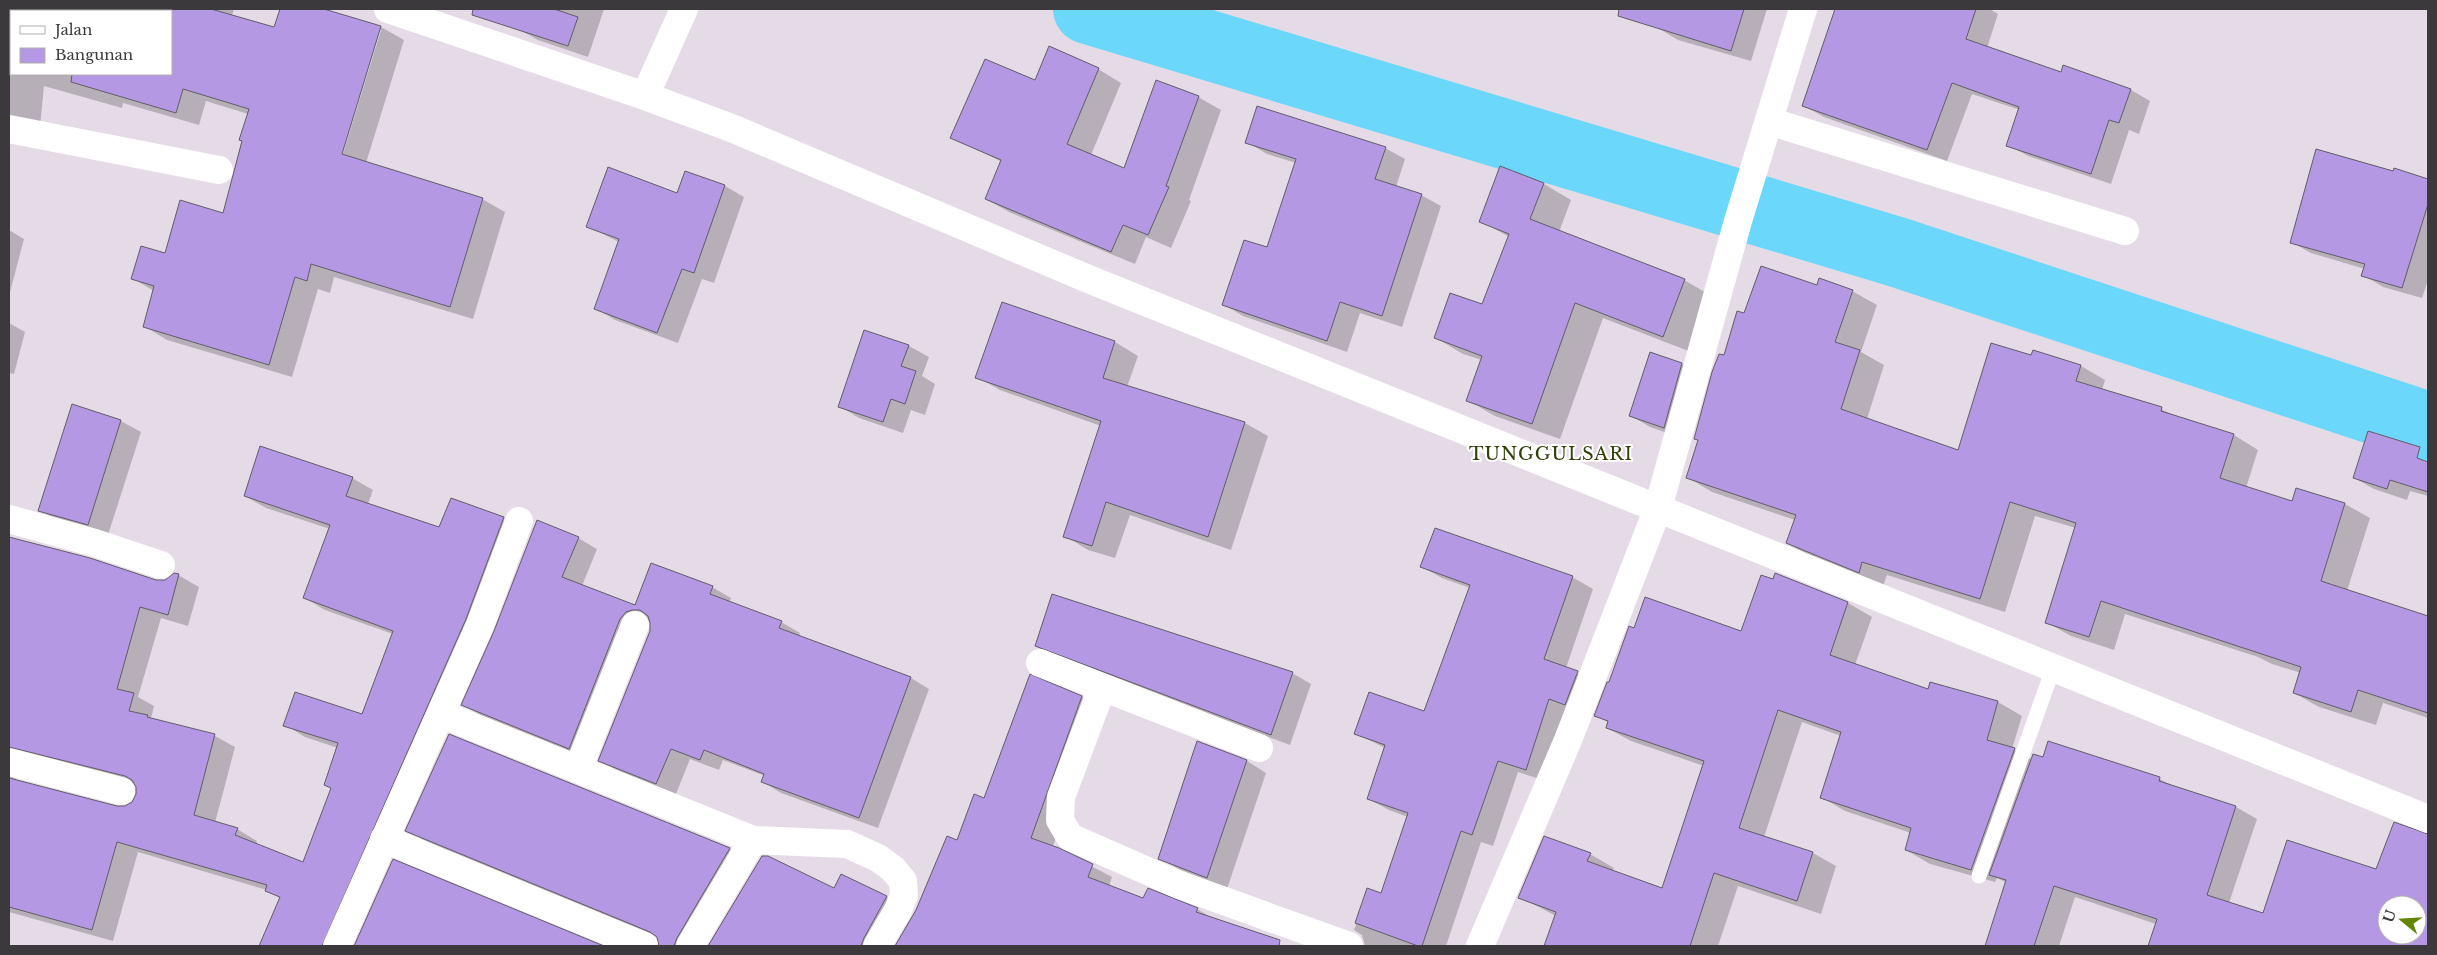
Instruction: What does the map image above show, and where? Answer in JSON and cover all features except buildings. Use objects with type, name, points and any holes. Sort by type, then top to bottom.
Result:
[{"type":"street","points":[[388,9],[645,96],[734,129],[1086,278],[2054,666],[2428,819]]},
{"type":"street","points":[[645,96],[684,9]]},
{"type":"street","points":[[1480,946],[1568,740],[1658,508],[1738,221],[1804,9]]},
{"type":"street","points":[[1769,121],[2125,231]]},
{"type":"street","points":[[9,129],[219,170]]},
{"type":"street","points":[[9,519],[95,543],[161,565]]},
{"type":"street","points":[[336,946],[480,625],[520,521]]},
{"type":"street","points":[[578,770],[634,625]]},
{"type":"street","points":[[1040,664],[1259,748]]},
{"type":"street","points":[[1102,688],[1061,797],[1060,820],[1070,837],[1177,884],[1349,946]]},
{"type":"street","points":[[441,714],[753,840],[847,844],[878,858],[893,869],[903,881],[904,895],[898,910],[877,946]]},
{"type":"street","points":[[9,762],[120,791]]},
{"type":"street","points":[[384,838],[644,946]]},
{"type":"street","points":[[690,946],[753,840]]},
{"type":"lane","points":[[1979,876],[2054,666]]},
{"type":"waterway","points":[[1088,9],[1897,252],[2428,427]]},
{"type":"district","name":"TUNGGULSARI","points":[[1551,454]]}]
